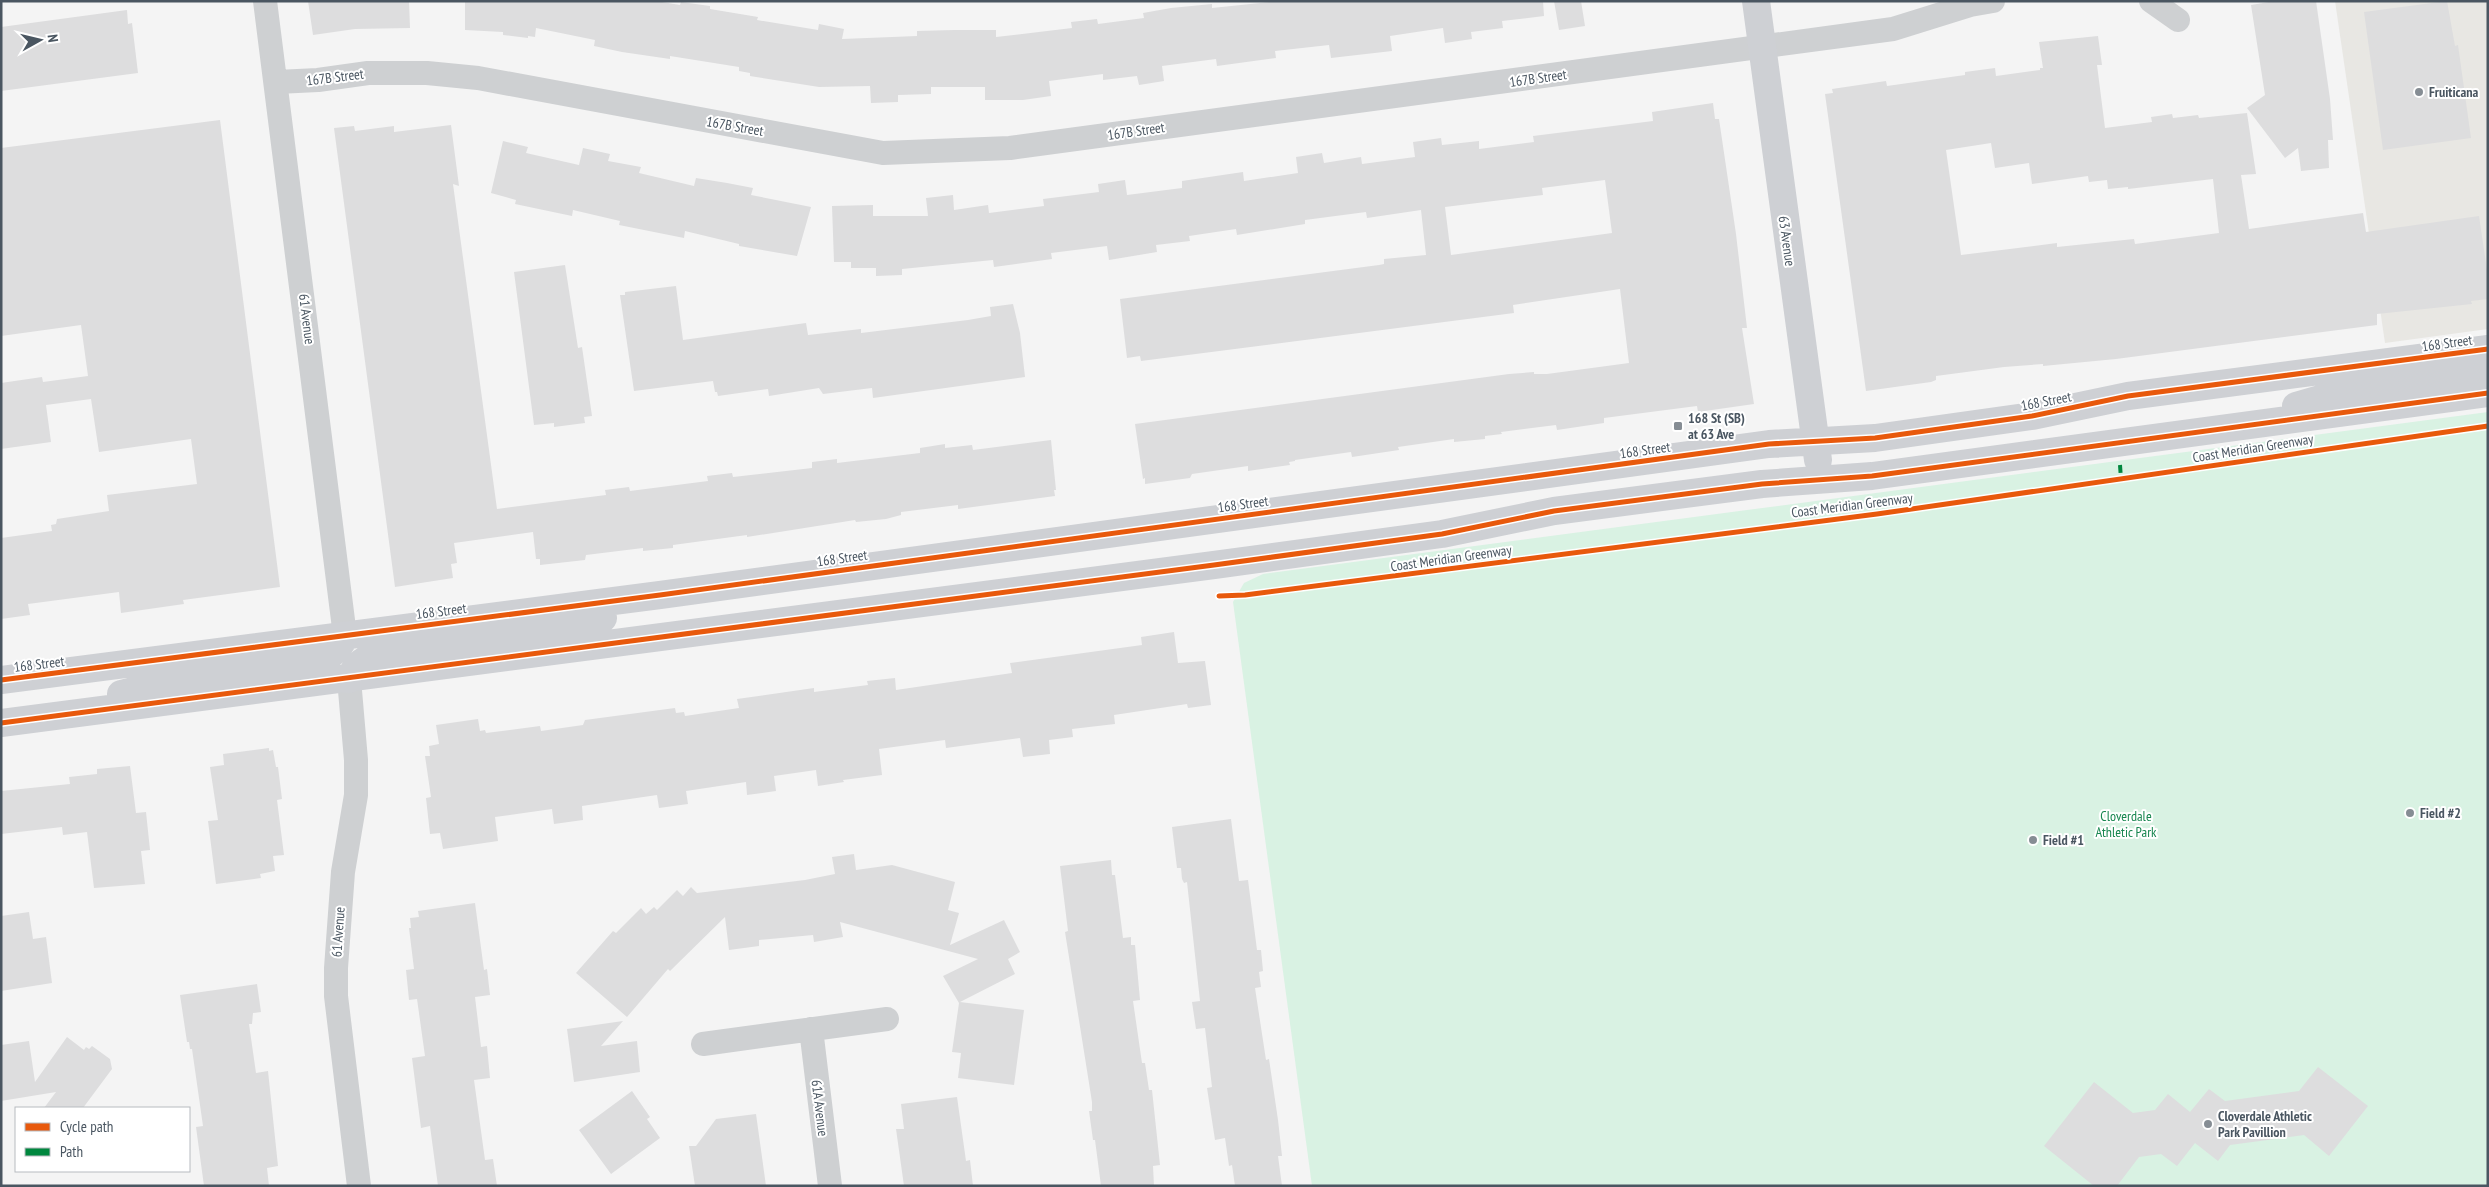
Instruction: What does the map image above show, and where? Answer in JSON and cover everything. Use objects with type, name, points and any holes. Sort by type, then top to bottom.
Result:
[{"type":"main road","name":"63 Avenue","points":[[1756,1],[1821,480]]},
{"type":"main road","name":"168 Street","points":[[1,680],[660,595],[1769,444],[1875,438],[2003,420],[2128,396],[2488,348]]},
{"type":"main road","points":[[2271,421],[2303,403],[2348,391],[2488,372]]},
{"type":"main road","points":[[1,724],[1442,534],[1582,508],[1762,484],[1872,476],[2488,393]]},
{"type":"main road","points":[[349,679],[354,668],[364,659],[375,654],[580,624],[626,610],[660,595]]},
{"type":"main road","points":[[74,715],[100,701],[133,690],[314,662],[329,656],[341,646],[345,636]]},
{"type":"street","name":"61 Avenue","points":[[265,1],[277,82],[345,636]]},
{"type":"street","name":"167B Street","points":[[277,82],[318,80],[368,73],[427,73],[478,78],[883,153],[1010,148],[1894,29],[1970,5],[1993,1]]},
{"type":"street","points":[[2151,1],[2178,20]]},
{"type":"street","name":"61 Avenue","points":[[349,679],[356,760],[356,795],[343,872],[336,968],[336,996],[359,1186]]},
{"type":"street","points":[[702,1044],[887,1019]]},
{"type":"street","name":"61A Avenue","points":[[810,1029],[830,1186]]},
{"type":"shaded area","points":[[2335,1],[2488,1],[2488,329],[2385,343]]},
{"type":"green space","name":"Cloverdale Athletic Park","points":[[2488,412],[2488,1186],[1312,1186],[1233,602],[1244,583],[1263,574]]},
{"type":"building","points":[[308,1],[409,1],[410,28],[355,29],[313,35]]},
{"type":"building","points":[[465,1],[656,1],[680,5],[681,2],[710,6],[710,9],[758,17],[757,20],[818,30],[819,24],[844,29],[842,39],[917,36],[917,31],[954,30],[996,30],[996,37],[1072,28],[1071,22],[1097,19],[1098,24],[1144,18],[1143,13],[1171,8],[1212,4],[1212,8],[1278,1],[1543,1],[1544,16],[1502,21],[1503,28],[1471,32],[1472,39],[1445,43],[1443,28],[1390,36],[1392,51],[1331,58],[1329,45],[1275,51],[1276,58],[1217,66],[1216,59],[1162,66],[1164,81],[1139,85],[1137,76],[1103,80],[1103,74],[1049,81],[1051,96],[1023,100],[985,100],[985,87],[931,87],[931,94],[898,95],[898,102],[871,103],[870,86],[819,87],[750,76],[750,73],[739,71],[739,67],[670,56],[670,59],[622,52],[594,46],[595,40],[536,28],[535,37],[528,36],[528,38],[503,35],[503,32],[465,30]]},
{"type":"building","points":[[1554,1],[1581,1],[1585,26],[1559,30]]},
{"type":"building","points":[[2275,1],[2316,1],[2330,99],[2333,140],[2328,140],[2329,168],[2301,171],[2298,148],[2285,158],[2247,108],[2265,95],[2251,5]]},
{"type":"building","name":"Fruiticana","points":[[2447,1],[2455,46],[2458,45],[2471,138],[2383,150],[2364,12]]},
{"type":"building","points":[[127,10],[128,24],[132,23],[138,73],[1,91],[1,27]]},
{"type":"building","points":[[2098,36],[2102,65],[2097,65],[2105,128],[2152,122],[2151,117],[2172,114],[2173,118],[2198,115],[2199,118],[2247,113],[2256,174],[2241,175],[2249,229],[2363,213],[2366,232],[2479,216],[2488,277],[2488,299],[2471,301],[2472,304],[2377,314],[2377,325],[2116,359],[2043,366],[2043,364],[2004,367],[1936,376],[1936,380],[1931,382],[1866,391],[1825,94],[1833,93],[1832,89],[1886,81],[1887,86],[1965,75],[1965,72],[1995,68],[1996,76],[2040,70],[2040,68],[2043,68],[2039,42]],"holes":[[[1991,143],[1995,168],[2029,163],[2032,184],[2088,176],[2089,182],[2107,180],[2108,189],[2128,187],[2128,189],[2213,179],[2219,233],[2135,244],[2134,239],[2057,247],[2057,243],[1961,255],[1946,150]]]},
{"type":"building","points":[[1713,103],[1715,119],[1719,119],[1736,234],[1747,328],[1742,328],[1754,404],[1698,412],[1697,406],[1604,418],[1604,423],[1557,430],[1556,425],[1501,432],[1502,434],[1485,436],[1485,439],[1454,442],[1454,439],[1398,447],[1399,450],[1352,457],[1351,452],[1295,460],[1289,462],[1290,465],[1248,471],[1248,466],[1192,474],[1190,478],[1145,484],[1135,424],[1509,374],[1534,372],[1534,374],[1547,374],[1629,363],[1620,289],[1513,305],[1514,313],[1141,361],[1140,356],[1127,358],[1120,299],[1379,265],[1384,264],[1384,259],[1426,255],[1421,210],[1367,218],[1366,212],[1305,220],[1305,224],[1237,235],[1236,229],[1189,236],[1190,241],[1156,245],[1157,252],[1109,260],[1107,246],[1051,253],[1052,259],[994,267],[993,260],[902,269],[902,275],[876,276],[876,268],[851,268],[851,262],[834,262],[832,206],[873,205],[873,216],[928,216],[926,198],[953,195],[954,210],[988,205],[989,213],[1044,206],[1043,199],[1099,192],[1098,184],[1125,180],[1127,195],[1182,188],[1182,181],[1243,172],[1244,181],[1298,173],[1296,157],[1322,153],[1324,163],[1361,157],[1362,164],[1415,157],[1413,142],[1441,138],[1442,145],[1479,141],[1479,149],[1534,142],[1533,136],[1653,121],[1652,112]],"holes":[[[1605,180],[1612,233],[1451,255],[1445,207],[1543,195],[1542,188]]]},
{"type":"building","points":[[220,120],[280,587],[183,600],[184,604],[121,613],[119,592],[28,604],[30,615],[1,619],[1,538],[52,531],[51,525],[56,524],[57,519],[109,511],[107,495],[197,484],[191,439],[99,452],[91,399],[46,405],[51,442],[1,449],[1,383],[42,377],[43,382],[88,376],[81,325],[1,336],[1,148]]},
{"type":"building","points":[[451,125],[459,186],[453,184],[497,509],[606,495],[605,490],[629,487],[630,491],[708,481],[707,476],[732,473],[733,477],[812,468],[812,462],[837,459],[837,463],[920,453],[920,448],[945,444],[945,448],[972,445],[973,450],[1051,440],[1055,496],[958,509],[958,505],[901,512],[901,515],[886,519],[856,522],[855,520],[747,537],[747,535],[673,545],[673,548],[643,551],[643,548],[586,555],[585,560],[540,565],[540,559],[536,559],[533,532],[454,543],[457,563],[451,564],[453,578],[395,587],[334,128],[354,126],[355,131],[394,126],[394,132]]},
{"type":"building","points":[[503,141],[528,147],[526,153],[579,165],[583,148],[610,154],[608,161],[641,167],[639,173],[694,186],[696,178],[753,188],[751,195],[811,207],[797,256],[739,246],[739,244],[685,231],[684,238],[619,225],[620,221],[573,210],[572,216],[515,204],[516,200],[491,193]]},
{"type":"building","points":[[565,265],[578,348],[582,347],[592,416],[584,417],[585,423],[554,427],[554,423],[534,425],[514,272]]},
{"type":"building","points":[[676,286],[683,340],[806,323],[808,335],[861,329],[861,333],[991,316],[990,307],[1013,304],[1020,333],[1025,377],[873,398],[872,388],[823,394],[819,388],[769,396],[768,389],[718,396],[717,392],[715,392],[713,381],[634,391],[620,295],[625,295],[625,292]]},
{"type":"building","points":[[1174,632],[1178,663],[1205,661],[1211,705],[1188,708],[1187,704],[1114,715],[1115,724],[1072,729],[1073,737],[1049,740],[1050,754],[1023,757],[1020,738],[946,748],[945,740],[879,749],[882,775],[843,780],[844,782],[818,786],[816,770],[774,776],[776,791],[747,795],[746,782],[686,791],[688,804],[659,808],[657,795],[582,806],[583,820],[554,824],[552,809],[495,817],[498,841],[443,849],[440,833],[430,834],[426,798],[431,797],[425,756],[430,756],[429,746],[439,744],[436,725],[478,719],[480,731],[485,730],[486,733],[540,726],[541,731],[583,725],[585,720],[675,708],[676,713],[684,712],[685,716],[739,708],[737,699],[814,688],[814,692],[868,685],[867,681],[895,678],[896,690],[1012,673],[1010,663],[1142,645],[1141,637]]},
{"type":"building","points":[[269,748],[269,751],[273,750],[276,767],[278,767],[282,799],[277,800],[284,855],[273,856],[275,871],[260,874],[261,878],[216,884],[208,821],[218,820],[210,767],[224,765],[223,754]]},
{"type":"building","points":[[130,766],[136,813],[146,812],[150,850],[141,851],[145,884],[94,888],[87,832],[63,835],[62,827],[1,834],[1,791],[70,784],[69,777],[97,774],[97,769]]},
{"type":"building","points":[[1231,819],[1239,881],[1248,880],[1257,950],[1261,950],[1263,971],[1259,972],[1261,987],[1255,988],[1266,1060],[1269,1059],[1278,1120],[1282,1156],[1278,1156],[1282,1186],[1235,1186],[1232,1165],[1229,1166],[1225,1138],[1215,1140],[1207,1088],[1212,1087],[1205,1028],[1196,1029],[1192,1002],[1200,1001],[1187,882],[1184,883],[1182,879],[1181,868],[1177,868],[1172,827]]},
{"type":"building","points":[[854,854],[856,870],[892,865],[955,882],[948,910],[959,913],[950,945],[1004,920],[1020,952],[1008,959],[1015,974],[960,1002],[1024,1010],[1014,1085],[958,1078],[961,1053],[952,1052],[959,1003],[943,976],[978,959],[840,922],[843,937],[814,942],[813,935],[759,940],[759,946],[729,950],[725,917],[670,971],[668,969],[627,1017],[576,973],[613,931],[616,933],[641,908],[646,914],[654,907],[657,910],[677,890],[683,896],[691,887],[697,893],[805,880],[835,874],[832,857]]},
{"type":"building","points":[[1111,860],[1112,875],[1115,875],[1123,938],[1131,937],[1131,945],[1135,945],[1140,1000],[1133,1001],[1142,1063],[1145,1063],[1149,1090],[1152,1090],[1160,1165],[1153,1166],[1154,1186],[1101,1186],[1089,1111],[1092,1111],[1092,1102],[1065,932],[1068,931],[1060,866]]},
{"type":"building","points":[[475,903],[484,970],[487,969],[490,995],[475,997],[481,1047],[487,1046],[490,1078],[474,1080],[485,1160],[493,1159],[497,1186],[438,1186],[430,1126],[421,1128],[412,1058],[425,1056],[417,999],[409,1000],[406,970],[414,969],[409,928],[411,928],[410,918],[419,917],[418,911]]},
{"type":"building","points":[[29,912],[33,939],[46,937],[52,983],[1,991],[1,916]]},
{"type":"building","points":[[257,984],[261,1012],[253,1013],[252,1024],[249,1024],[256,1073],[268,1071],[278,1166],[267,1168],[269,1186],[204,1186],[196,1127],[203,1126],[192,1049],[190,1049],[189,1042],[187,1042],[180,995]]},
{"type":"building","points":[[623,1021],[601,1046],[637,1041],[640,1072],[574,1082],[567,1029]]},
{"type":"building","points":[[67,1037],[84,1050],[86,1047],[89,1049],[92,1046],[110,1059],[112,1069],[84,1107],[45,1107],[56,1092],[1,1101],[1,1045],[29,1041],[35,1082]]},
{"type":"building","name":"Cloverdale Athletic Park Pavillion","points":[[2318,1067],[2368,1106],[2329,1156],[2304,1135],[2230,1145],[2218,1161],[2195,1143],[2177,1166],[2161,1154],[2139,1157],[2117,1186],[2094,1186],[2044,1146],[2094,1082],[2133,1113],[2155,1110],[2168,1094],[2190,1112],[2209,1089],[2225,1101],[2299,1091]]},
{"type":"building","points":[[632,1091],[650,1117],[647,1119],[660,1138],[611,1174],[579,1130]]},
{"type":"building","points":[[957,1097],[966,1161],[970,1160],[973,1186],[904,1186],[896,1129],[904,1129],[901,1104]]},
{"type":"building","points":[[756,1114],[766,1186],[695,1186],[689,1146],[696,1146],[716,1119]]},
{"type":"marked path","points":[[2120,465],[2121,479]]},
{"type":"cycle path","points":[[1,680],[660,595],[1769,444],[1875,438],[2032,416],[2128,396],[2488,349]]},
{"type":"cycle path","points":[[1,723],[1442,534],[1554,511],[1762,484],[1872,476],[2488,393]]},
{"type":"cycle path","name":"Coast Meridian Greenway","points":[[1219,596],[1245,595],[1877,514],[2488,426]]},
{"type":"place","name":"Fruiticana","points":[[2419,92]]},
{"type":"place","name":"168 St (SB) at 63 Ave","points":[[1678,426]]},
{"type":"place","name":"Field #2","points":[[2410,813]]},
{"type":"place","name":"Field #1","points":[[2033,840]]},
{"type":"place","name":"Cloverdale Athletic Park Pavillion","points":[[2208,1124]]}]
